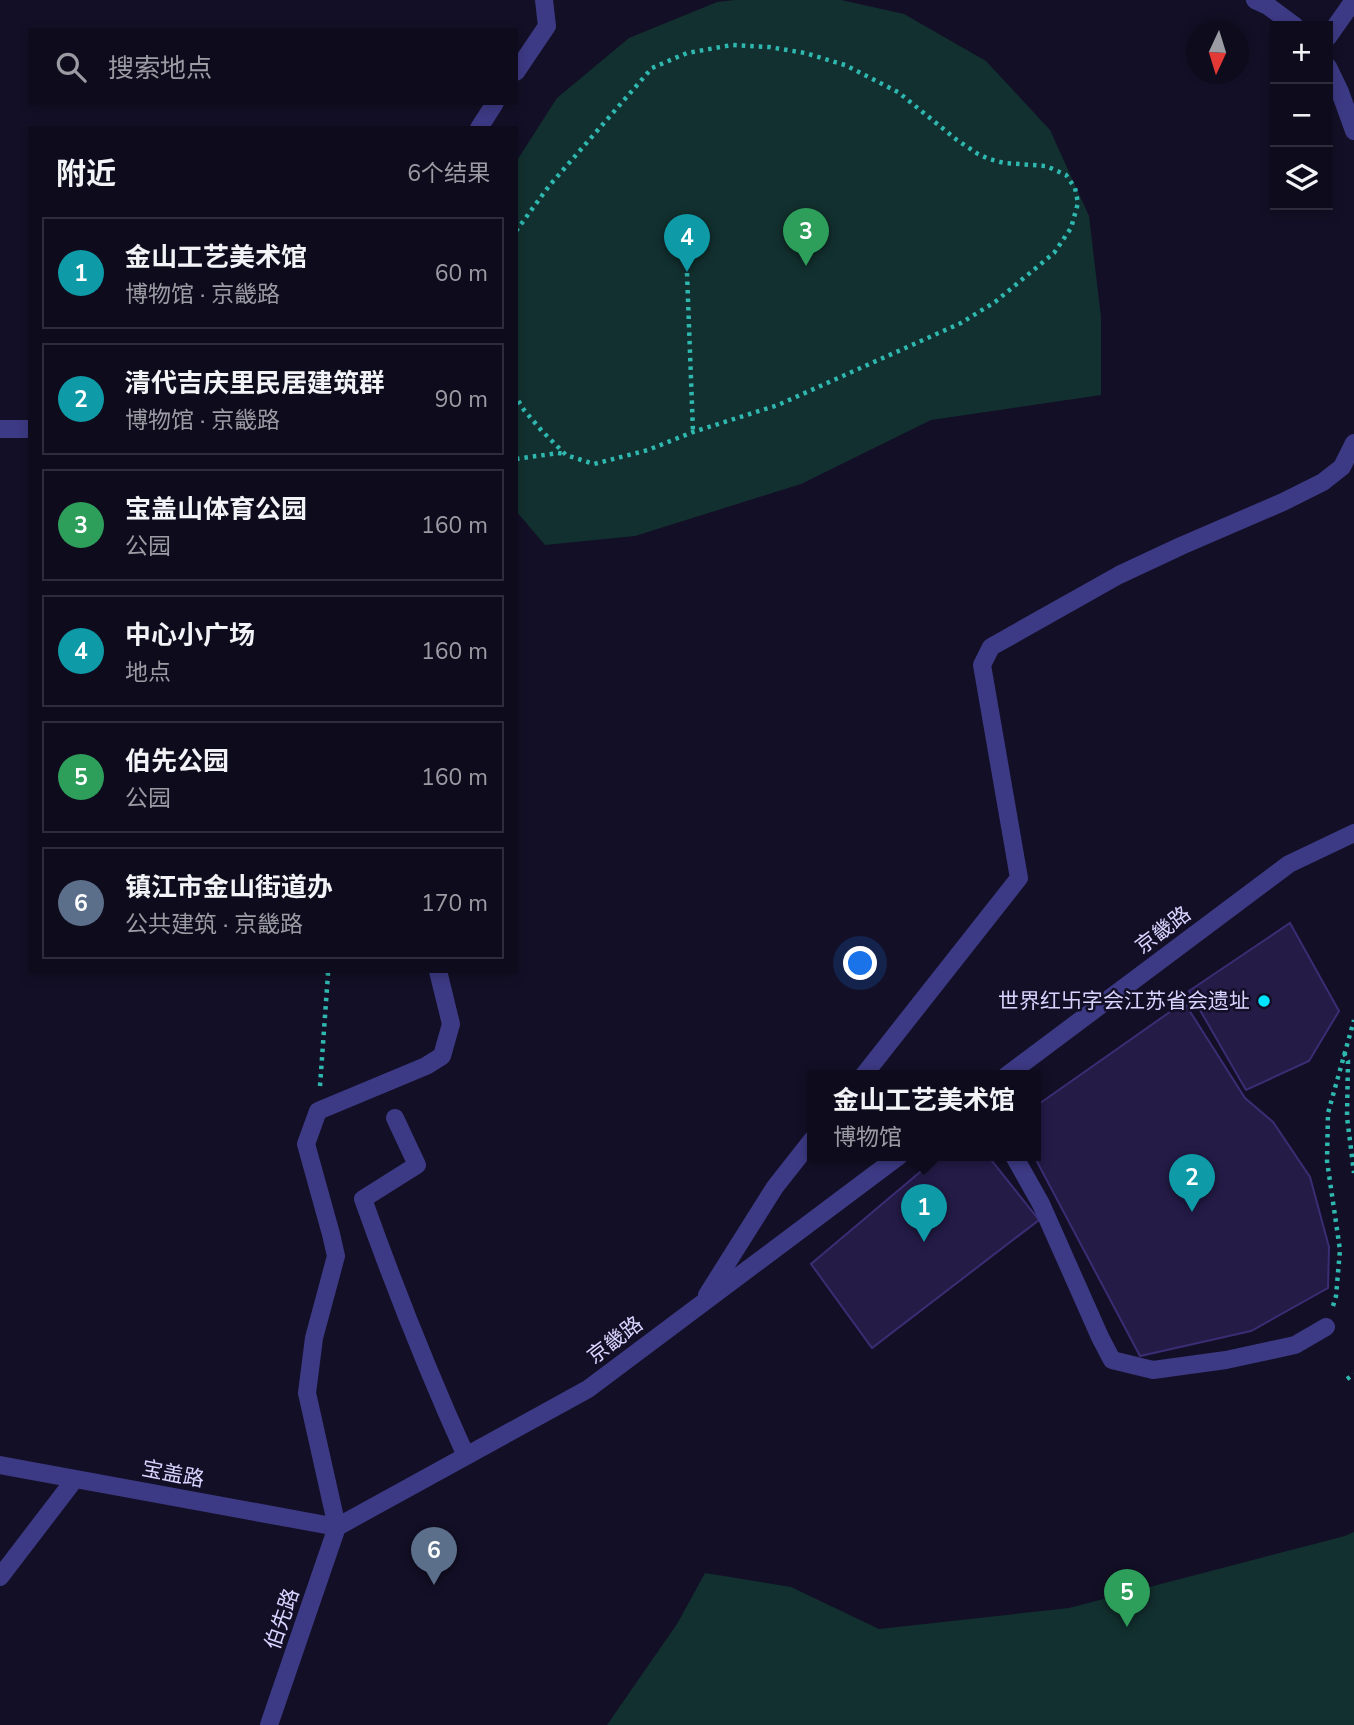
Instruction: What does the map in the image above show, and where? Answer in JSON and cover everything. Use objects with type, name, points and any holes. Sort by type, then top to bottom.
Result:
[{"type":"street","points":[[518,69],[547,26],[544,0]]},
{"type":"street","points":[[1255,0],[1288,21]]},
{"type":"street","points":[[1333,30],[1354,0]]},
{"type":"street","points":[[1333,77],[1354,131]]},
{"type":"street","points":[[480,126],[494,105]]},
{"type":"street","points":[[0,429],[28,429]]},
{"type":"street","points":[[868,1070],[1019,878],[982,665],[991,647],[1119,575],[1323,482],[1342,467],[1354,443]]},
{"type":"street","name":"京畿路","points":[[1014,1070],[1289,864],[1354,833]]},
{"type":"street","points":[[337,1527],[307,1393],[314,1338],[336,1256],[306,1144],[318,1111],[426,1066],[442,1056],[451,1024],[438,973]]},
{"type":"street","points":[[395,1118],[417,1165],[363,1199],[392,1282],[467,1456]]},
{"type":"street","points":[[702,1304],[775,1187],[807,1146]]},
{"type":"street","name":"京畿路","points":[[337,1527],[588,1389],[892,1161]]},
{"type":"street","points":[[1017,1161],[1041,1204],[1112,1360],[1153,1370],[1226,1360],[1295,1345],[1326,1327]]},
{"type":"street","name":"宝盖路","points":[[0,1465],[337,1527]]},
{"type":"street","points":[[0,1577],[75,1479]]},
{"type":"street","name":"伯先路","points":[[269,1725],[337,1527]]},
{"type":"path","points":[[518,228],[549,186],[652,68],[687,53],[732,45],[805,53],[845,65],[898,92],[978,154],[1004,163],[1046,166],[1066,175],[1078,202],[1071,228],[1054,253],[995,302],[961,323],[778,405],[693,432],[648,450],[594,464],[558,453],[518,459]]},
{"type":"path","points":[[687,273],[693,432]]},
{"type":"path","points":[[518,400],[530,417],[566,455]]},
{"type":"path","points":[[318,1111],[328,973]]},
{"type":"path","points":[[1326,1327],[1336,1296],[1340,1250],[1327,1161],[1328,1112],[1354,1020]]},
{"type":"path","points":[[1344,1053],[1348,1061],[1347,1110],[1354,1173]]},
{"type":"path","points":[[1347,1110],[1354,1112]]},
{"type":"path","points":[[1347,1379],[1354,1374]]},
{"type":"green space","points":[[841,0],[904,14],[986,61],[1050,130],[1089,216],[1101,317],[1101,395],[931,420],[801,484],[635,536],[545,545],[518,513],[518,159],[557,98],[629,38],[717,2]]},
{"type":"green space","points":[[1354,1532],[1354,1725],[607,1725],[677,1624],[705,1573],[791,1587],[879,1629],[1069,1608]]},
{"type":"building","name":"世界红卐字会江苏省会遗址","points":[[1290,923],[1339,1011],[1309,1061],[1246,1090],[1189,991]]},
{"type":"building","points":[[1184,1002],[1245,1098],[1273,1122],[1310,1177],[1329,1247],[1328,1288],[1251,1331],[1140,1356],[1037,1161],[1041,1161],[1041,1102]]},
{"type":"building","points":[[933,1161],[992,1161],[1039,1220],[872,1348],[811,1264]]},
{"type":"place","name":"宝盖山体育公园","points":[[806,266]]},
{"type":"place","name":"中心小广场","points":[[687,272]]},
{"type":"place","name":"世界红卐字会江苏省会遗址","points":[[1264,1001]]},
{"type":"place","name":"清代吉庆里民居建筑群","points":[[1192,1212]]},
{"type":"place","name":"金山工艺美术馆","points":[[924,1242]]},
{"type":"place","name":"镇江市金山街道办","points":[[434,1585]]},
{"type":"place","name":"伯先公园","points":[[1127,1627]]}]
